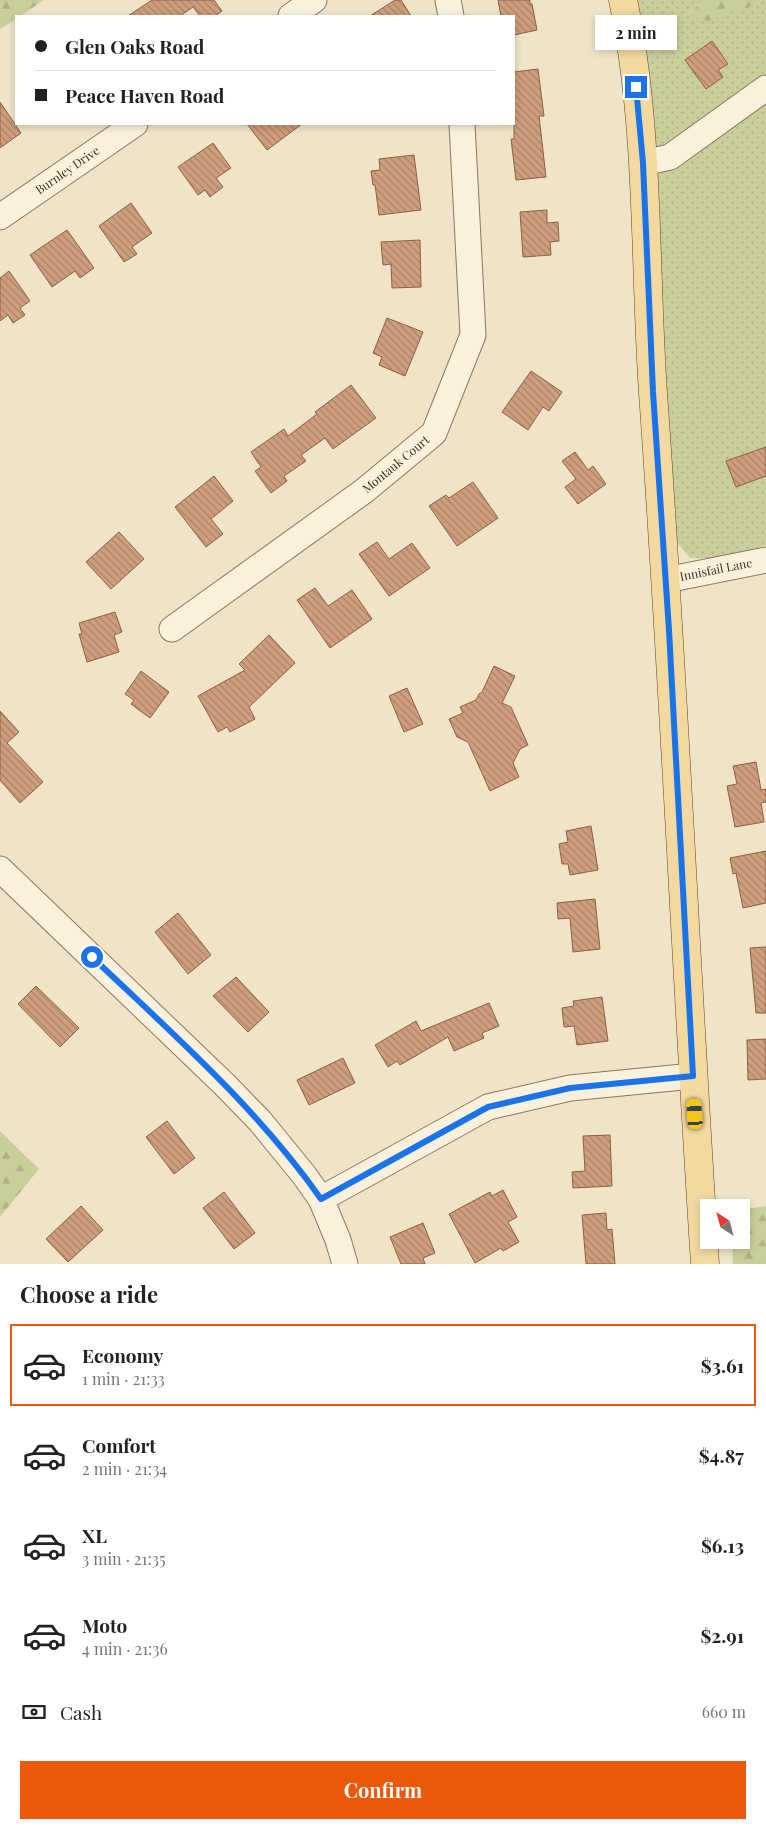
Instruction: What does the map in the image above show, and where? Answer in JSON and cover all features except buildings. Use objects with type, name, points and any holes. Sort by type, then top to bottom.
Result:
[{"type":"main road","points":[[623,0],[634,68],[643,163],[653,392],[666,580],[705,1264]]},
{"type":"street","points":[[292,15],[314,0]]},
{"type":"street","points":[[448,0],[451,15]]},
{"type":"street","points":[[643,163],[670,158],[766,88]]},
{"type":"street","name":"Burnley Drive","points":[[0,218],[135,125]]},
{"type":"street","name":"Montauk Court","points":[[172,629],[364,491],[434,433],[473,335],[462,125]]},
{"type":"street","name":"Innisfail Lane","points":[[666,580],[766,560]]},
{"type":"street","points":[[0,869],[225,1084],[260,1121],[321,1199],[338,1240],[345,1264]]},
{"type":"street","points":[[321,1199],[488,1107],[570,1088],[693,1076]]},
{"type":"green space","points":[[0,0],[44,0],[22,15],[15,15],[15,20],[0,29]]},
{"type":"green space","points":[[635,0],[705,0],[686,15],[756,4],[761,0],[766,0],[766,545],[720,557],[690,558],[674,539]]},
{"type":"green space","points":[[705,0],[761,0],[756,4],[708,21],[686,15]]},
{"type":"green space","points":[[0,1131],[39,1169],[0,1217]]},
{"type":"green space","points":[[766,1206],[766,1264],[733,1264],[732,1249],[750,1249],[750,1209]]},
{"type":"route","points":[[92,957],[225,1084],[260,1121],[321,1199],[488,1107],[570,1088],[693,1076],[669,630],[653,392],[643,163],[636,87]]}]
